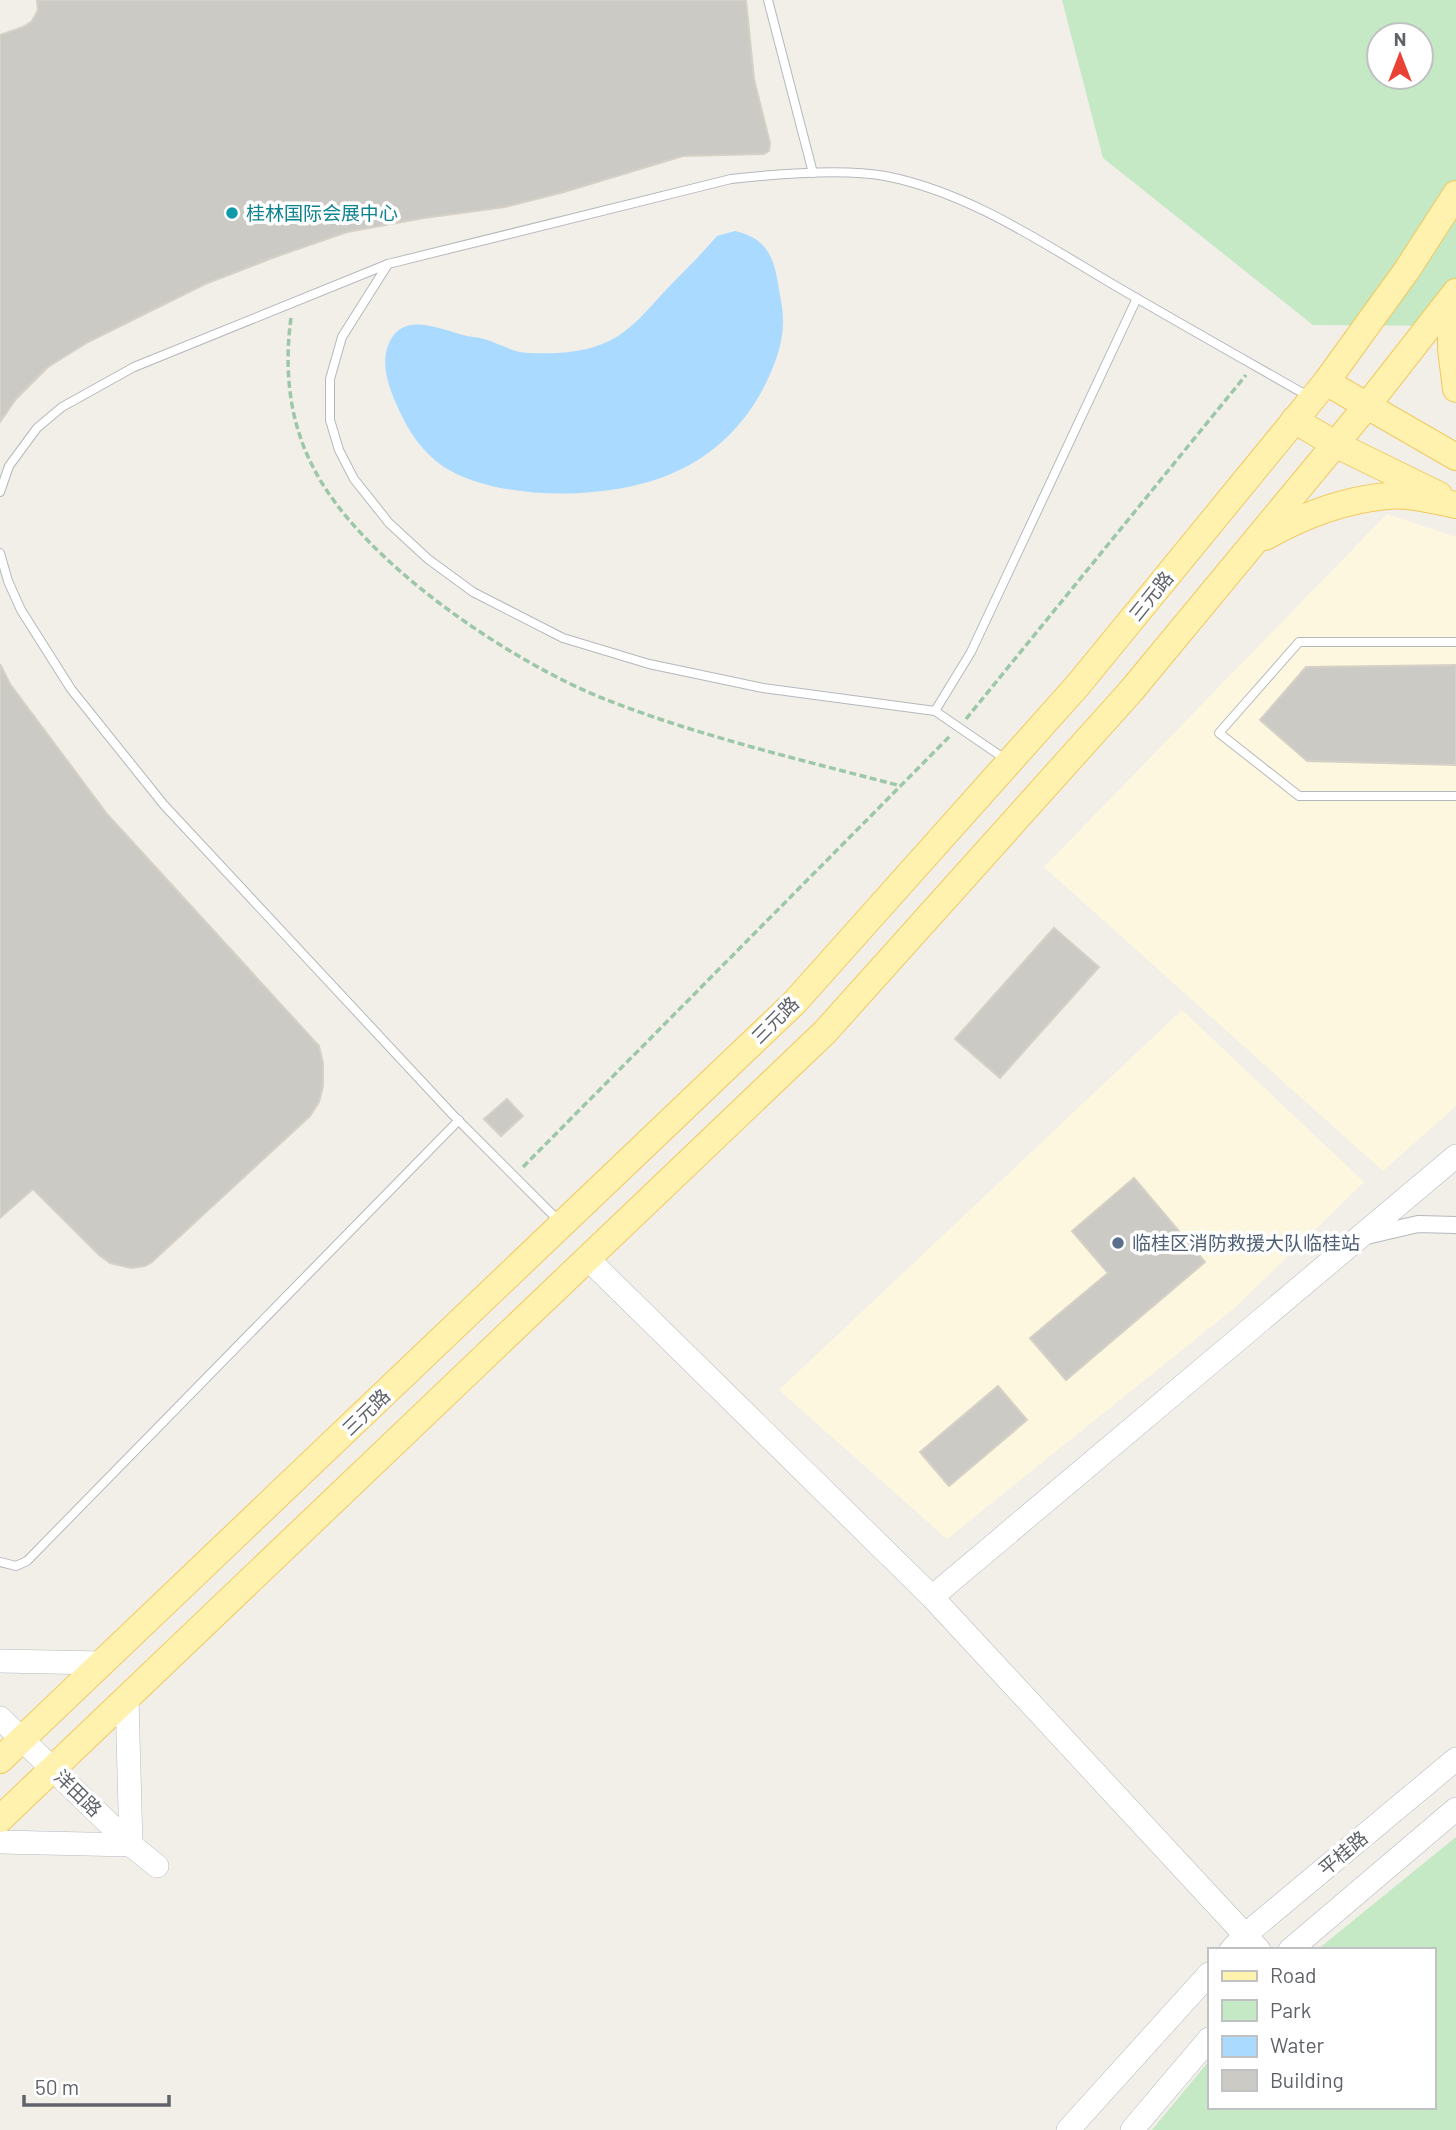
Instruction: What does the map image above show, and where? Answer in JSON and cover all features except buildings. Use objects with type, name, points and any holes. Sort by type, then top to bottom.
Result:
[{"type":"main road","name":"三元路","points":[[0,1760],[794,1003],[1079,685],[1319,390],[1407,270],[1456,194]]},
{"type":"main road","points":[[1453,296],[1451,349],[1456,389]]},
{"type":"main road","points":[[0,1819],[825,1032],[1131,691],[1366,407],[1453,296]]},
{"type":"main road","points":[[1319,390],[1366,407],[1456,457]]},
{"type":"main road","points":[[1294,420],[1456,504]]},
{"type":"main road","points":[[1251,545],[1297,519],[1337,505],[1387,496],[1456,504]]},
{"type":"street","points":[[932,1597],[1456,1156]]},
{"type":"street","points":[[1360,1237],[1418,1224],[1456,1225]]},
{"type":"street","points":[[588,1259],[932,1597],[1245,1945]]},
{"type":"street","points":[[0,1661],[102,1663]]},
{"type":"street","points":[[0,1842],[131,1845],[127,1699]]},
{"type":"street","name":"洋田路","points":[[0,1718],[131,1845],[157,1866]]},
{"type":"street","name":"平桂路","points":[[1245,1945],[1456,1759]]},
{"type":"street","name":"平桂路","points":[[1292,1948],[1456,1809]]},
{"type":"street","points":[[1068,2130],[1208,1975]]},
{"type":"street","points":[[1132,2130],[1208,2040]]},
{"type":"lane","points":[[768,0],[813,173]]},
{"type":"lane","points":[[0,492],[9,466],[37,428],[62,407],[134,367],[388,264],[731,179],[813,173],[881,176],[952,197],[1024,232],[1254,365],[1319,390]]},
{"type":"lane","points":[[388,264],[342,337],[330,379],[330,421],[338,450],[354,479],[389,523],[428,559],[473,592],[563,638],[622,657],[762,688],[935,710],[1009,762]]},
{"type":"lane","points":[[935,710],[971,652],[1137,299]]},
{"type":"lane","points":[[0,553],[8,581],[21,610],[71,689],[156,794],[458,1120],[563,1225]]},
{"type":"lane","points":[[1456,642],[1300,642],[1219,733],[1300,796],[1456,796]]},
{"type":"lane","points":[[0,1562],[16,1566],[27,1561],[458,1120]]},
{"type":"path","points":[[514,1176],[959,727],[1254,365]]},
{"type":"shaded area","points":[[1387,514],[1456,537],[1456,1106],[1383,1171],[1044,867]]},
{"type":"shaded area","name":"临桂区消防救援大队临桂站","points":[[1182,1010],[1364,1182],[1238,1305],[947,1539],[779,1390]]},
{"type":"green space","points":[[1062,0],[1456,0],[1456,326],[1313,325],[1103,158]]},
{"type":"green space","points":[[1456,1837],[1456,2130],[1152,2130],[1208,2062],[1208,2109],[1435,2109],[1435,1948],[1319,1948]]},
{"type":"water","points":[[735,231],[758,241],[770,256],[783,312],[781,343],[766,383],[749,411],[728,436],[690,465],[650,481],[591,492],[559,494],[496,487],[468,479],[444,467],[423,448],[402,417],[386,375],[385,358],[390,341],[396,332],[404,327],[433,327],[484,339],[524,353],[560,353],[590,348],[625,331],[717,236]]},
{"type":"place","name":"桂林国际会展中心","points":[[232,213]]},
{"type":"place","name":"临桂区消防救援大队临桂站","points":[[1118,1243]]}]
